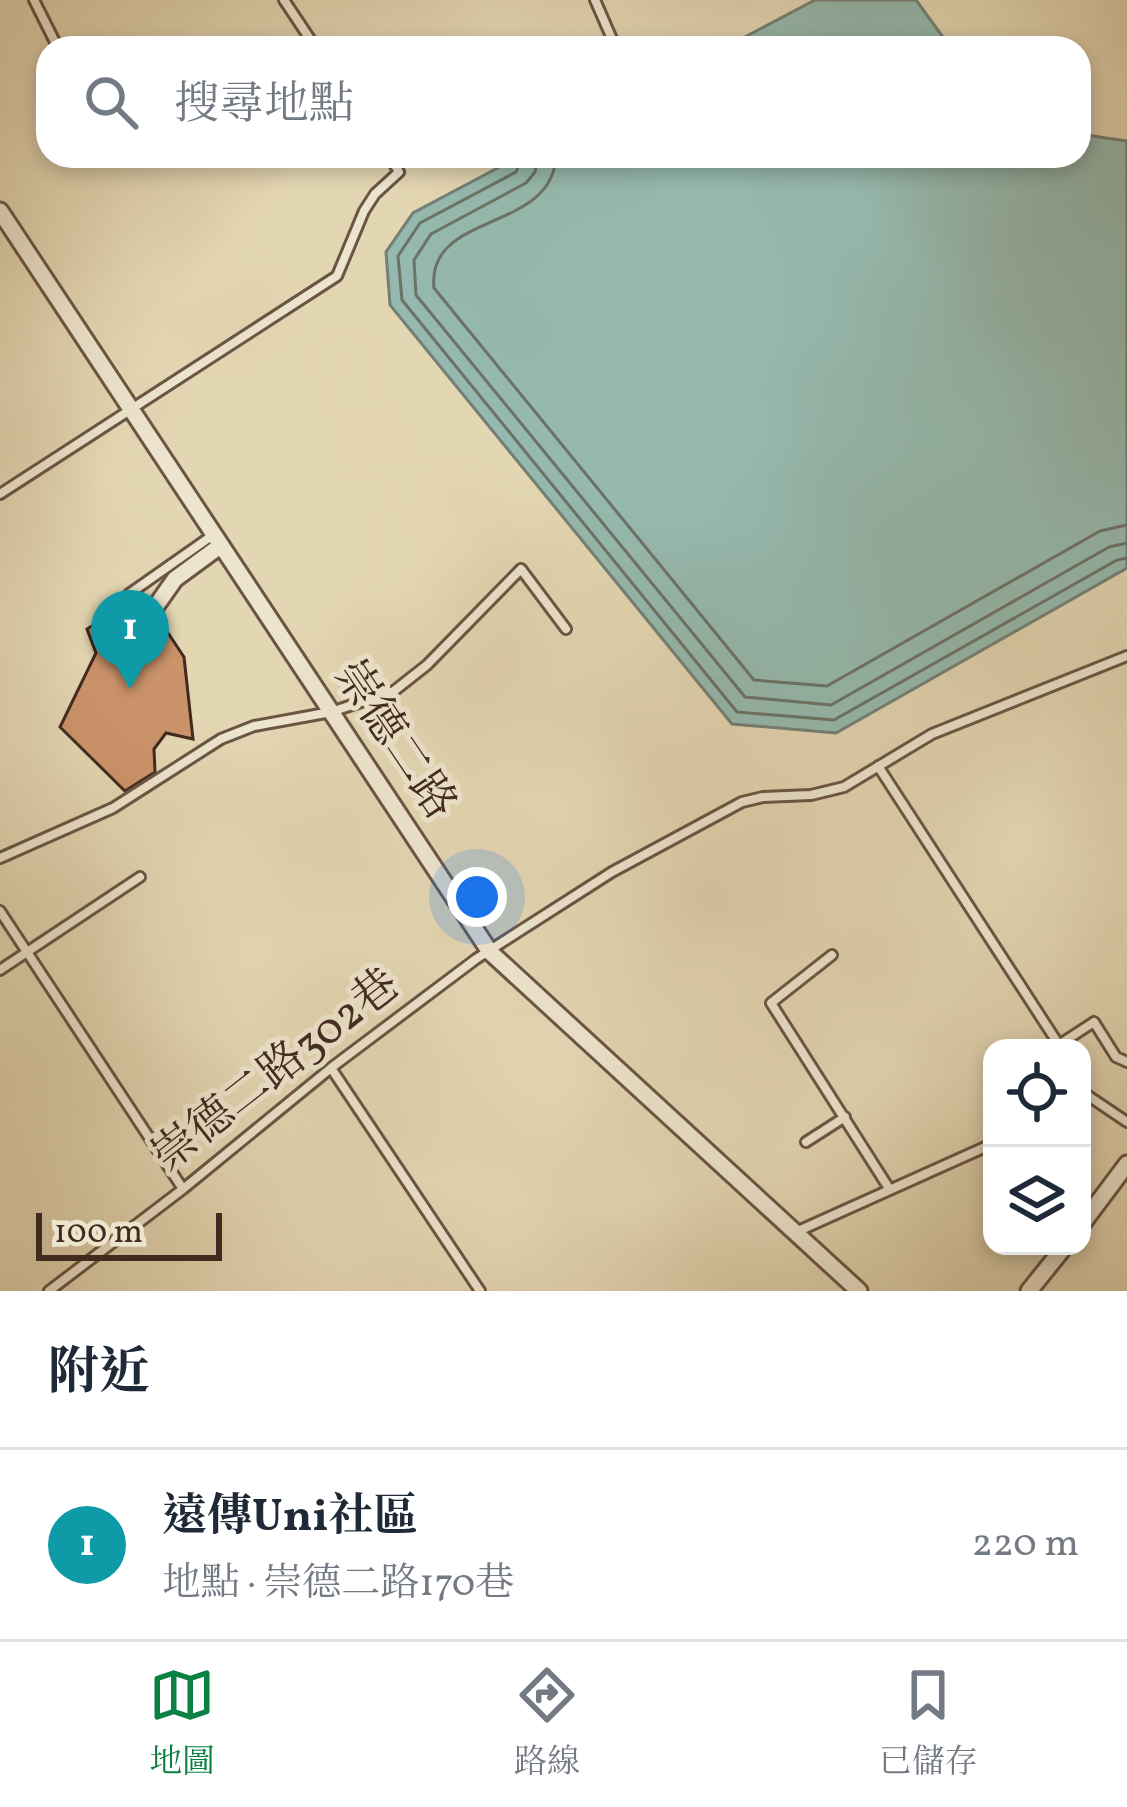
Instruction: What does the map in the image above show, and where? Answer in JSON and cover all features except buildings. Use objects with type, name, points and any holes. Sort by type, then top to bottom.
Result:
[{"type":"street","name":"崇德二路","points":[[0,211],[490,952],[859,1291]]},
{"type":"street","points":[[144,622],[175,579],[217,540]]},
{"type":"street","points":[[1091,1212],[1127,1164]]},
{"type":"street","points":[[1029,1291],[1058,1255]]},
{"type":"lane","points":[[34,0],[52,36]]},
{"type":"lane","points":[[284,0],[308,36]]},
{"type":"lane","points":[[595,0],[611,36]]},
{"type":"lane","points":[[0,494],[337,277],[364,211],[399,172],[396,168]]},
{"type":"lane","points":[[130,593],[217,540]]},
{"type":"lane","points":[[0,858],[112,808],[221,740],[254,726],[331,712],[404,684],[520,569],[566,628]]},
{"type":"lane","name":"崇德二路302巷","points":[[49,1291],[331,1068],[490,952],[612,872],[742,802],[844,787],[932,734],[1127,656]]},
{"type":"lane","points":[[878,766],[1052,1039]]},
{"type":"lane","points":[[0,970],[140,877]]},
{"type":"lane","points":[[0,911],[183,1189]]},
{"type":"lane","points":[[832,955],[771,1003],[890,1190]]},
{"type":"lane","points":[[1069,1039],[1094,1022],[1116,1057],[1127,1062]]},
{"type":"lane","points":[[331,1068],[480,1291]]},
{"type":"lane","points":[[1091,1098],[1127,1122]]},
{"type":"lane","points":[[806,1142],[845,1118]]},
{"type":"lane","points":[[795,1233],[985,1147]]},
{"type":"water","points":[[815,0],[916,0],[942,36],[747,36]]},
{"type":"water","points":[[1091,136],[1127,141],[1127,568],[836,733],[732,724],[390,305],[386,252],[413,213],[497,168],[1091,168]]},
{"type":"place","name":"遠傳Uni社區","points":[[130,689]]}]
